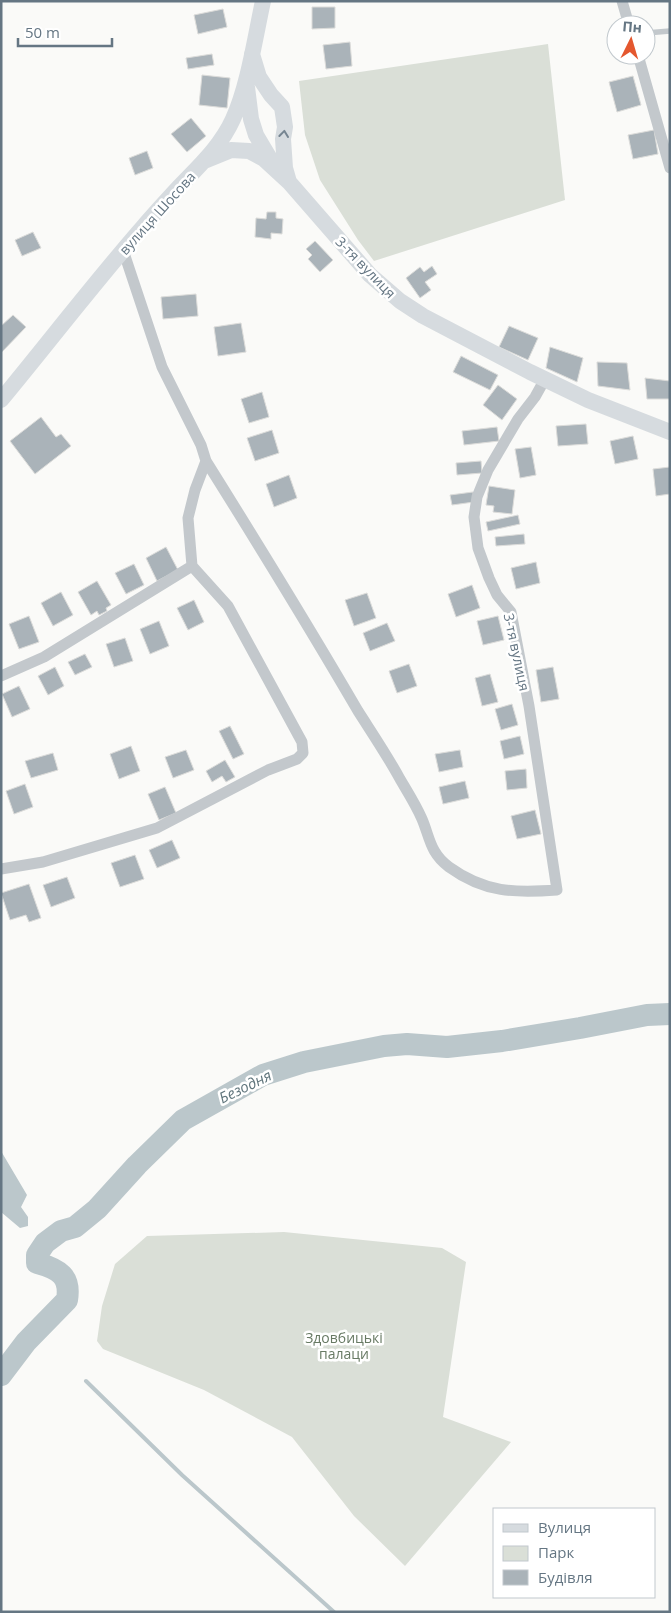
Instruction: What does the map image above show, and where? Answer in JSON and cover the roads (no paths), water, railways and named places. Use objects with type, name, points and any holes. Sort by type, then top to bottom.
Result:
[{"type":"street","name":"вулиця Шосова","points":[[1,399],[123,250],[223,138],[239,104],[263,1]]},
{"type":"street","points":[[622,1],[626,15]]},
{"type":"street","points":[[252,53],[259,77],[282,107],[286,127],[283,139],[284,168],[289,182]]},
{"type":"street","points":[[641,65],[670,168]]},
{"type":"street","points":[[246,77],[251,119],[256,135],[277,169]]},
{"type":"street","name":"3-тя вулиця","points":[[204,161],[224,152],[240,150],[249,151],[264,159],[289,182],[370,275],[400,302],[423,316],[588,400],[670,432]]},
{"type":"street","points":[[1,869],[43,862],[158,828],[268,770],[297,760],[303,753],[302,742],[228,606],[192,566],[188,518],[195,490],[206,461],[201,445],[162,367],[123,250]]},
{"type":"street","name":"3-тя вулиця","points":[[206,461],[286,588],[400,778],[422,819],[433,850],[439,858],[449,867],[475,882],[498,890],[526,892],[557,890],[529,706],[511,612],[497,596],[489,578],[478,548],[474,517],[477,497],[488,470],[518,419],[535,397],[545,378]]},
{"type":"street","points":[[1,676],[44,657],[192,566]]},
{"type":"lane","points":[[656,32],[670,31]]},
{"type":"waterway","name":"Безодня","points":[[1,1375],[26,1342],[67,1300],[67,1285],[62,1275],[52,1268],[37,1263],[37,1255],[45,1243],[61,1231],[75,1227],[97,1209],[137,1165],[183,1120],[263,1075],[304,1062],[384,1046],[407,1044],[447,1047],[502,1041],[647,1015],[670,1014]]},
{"type":"waterway","points":[[86,1381],[182,1475],[334,1612]]},
{"type":"park label","name":"Здовбицькі палаци","points":[[344,1345]]}]
